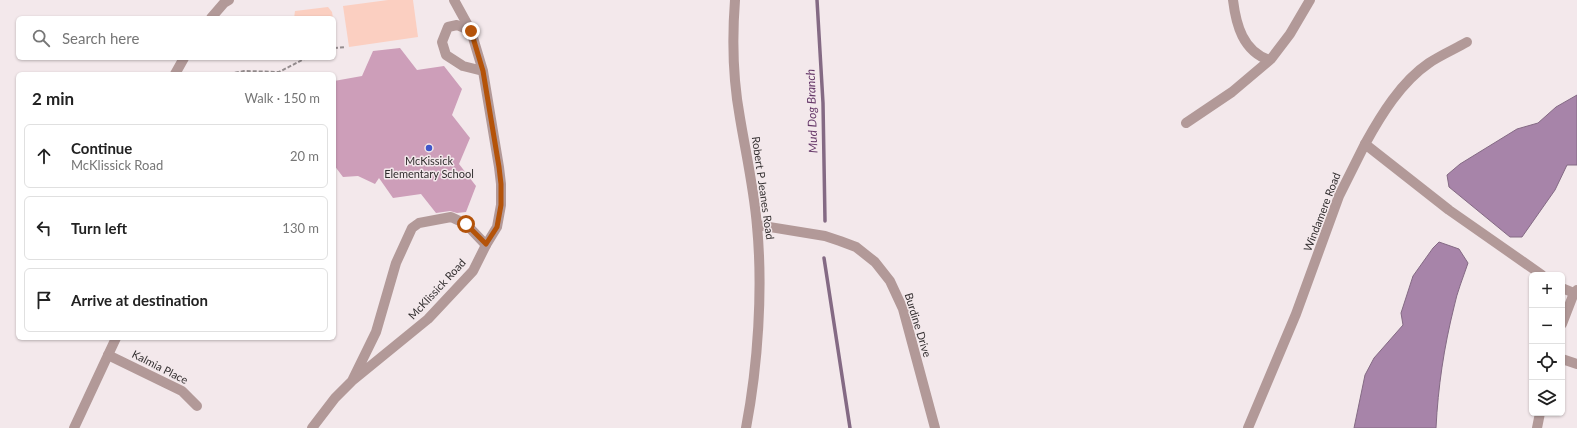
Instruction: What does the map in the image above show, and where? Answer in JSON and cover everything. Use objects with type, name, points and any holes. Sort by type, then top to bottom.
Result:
[{"type":"street","points":[[214,16],[224,3],[229,0]]},
{"type":"street","points":[[454,0],[471,31],[483,71],[499,167],[501,205],[497,227],[486,244]]},
{"type":"street","name":"Robert P Jeanes Road","points":[[736,0],[734,23],[736,87],[757,224],[759,250],[759,315],[756,358],[746,428]]},
{"type":"street","points":[[1233,0],[1240,31],[1247,45],[1258,55],[1269,60]]},
{"type":"street","points":[[1186,122],[1232,92],[1269,60],[1290,34],[1310,0]]},
{"type":"street","points":[[471,31],[457,25],[448,27],[442,42],[446,55],[463,66],[483,71]]},
{"type":"street","name":"Windamere Road","points":[[1248,428],[1296,314],[1339,196],[1364,144],[1383,112],[1407,83],[1429,63],[1467,42]]},
{"type":"street","points":[[176,72],[183,60]]},
{"type":"street","points":[[1364,144],[1450,210],[1538,272]]},
{"type":"street","name":"McKlissick Road","points":[[312,428],[335,398],[352,381],[428,319],[473,271],[486,244],[466,224],[451,217],[419,222],[412,228],[396,263],[376,332],[352,381]]},
{"type":"street","name":"Burdine Drive","points":[[757,224],[830,238],[856,246],[875,262],[890,281],[903,309],[935,428]]},
{"type":"street","points":[[1565,289],[1576,292],[1565,317]]},
{"type":"street","points":[[74,428],[115,340]]},
{"type":"street","name":"Kalmia Place","points":[[108,355],[182,391],[197,406]]},
{"type":"street","points":[[1565,360],[1577,364]]},
{"type":"street","points":[[1537,428],[1539,416]]},
{"type":"path","points":[[336,48],[346,48]]},
{"type":"path","points":[[239,72],[279,72],[302,60]]},
{"type":"shaded area","points":[[388,0],[413,0],[418,37],[349,47],[343,6]]},
{"type":"shaded area","points":[[328,7],[332,12],[333,16],[294,16],[295,11]]},
{"type":"shaded area","points":[[1577,95],[1577,165],[1567,165],[1555,190],[1522,237],[1510,237],[1449,187],[1447,175],[1460,164],[1517,129],[1538,123],[1556,107]]},
{"type":"shaded area","points":[[1439,242],[1459,249],[1468,263],[1457,296],[1447,337],[1440,382],[1436,428],[1354,428],[1365,375],[1374,358],[1403,325],[1401,313],[1413,276]]},
{"type":"building","points":[[400,48],[417,70],[444,66],[462,89],[452,115],[470,138],[459,164],[476,186],[466,212],[457,213],[450,211],[436,213],[421,194],[393,198],[379,178],[375,184],[358,176],[343,177],[336,168],[336,81],[362,76],[373,51]]},
{"type":"waterway","name":"Mud Dog Branch","points":[[817,0],[823,103],[825,221]]},
{"type":"waterway","name":"Mud Dog Branch","points":[[824,258],[850,428]]},
{"type":"place","name":"McKissick Elementary School","points":[[429,148]]},
{"type":"route","points":[[466,224],[486,244],[497,227],[501,205],[499,167],[483,71],[471,31]]}]
